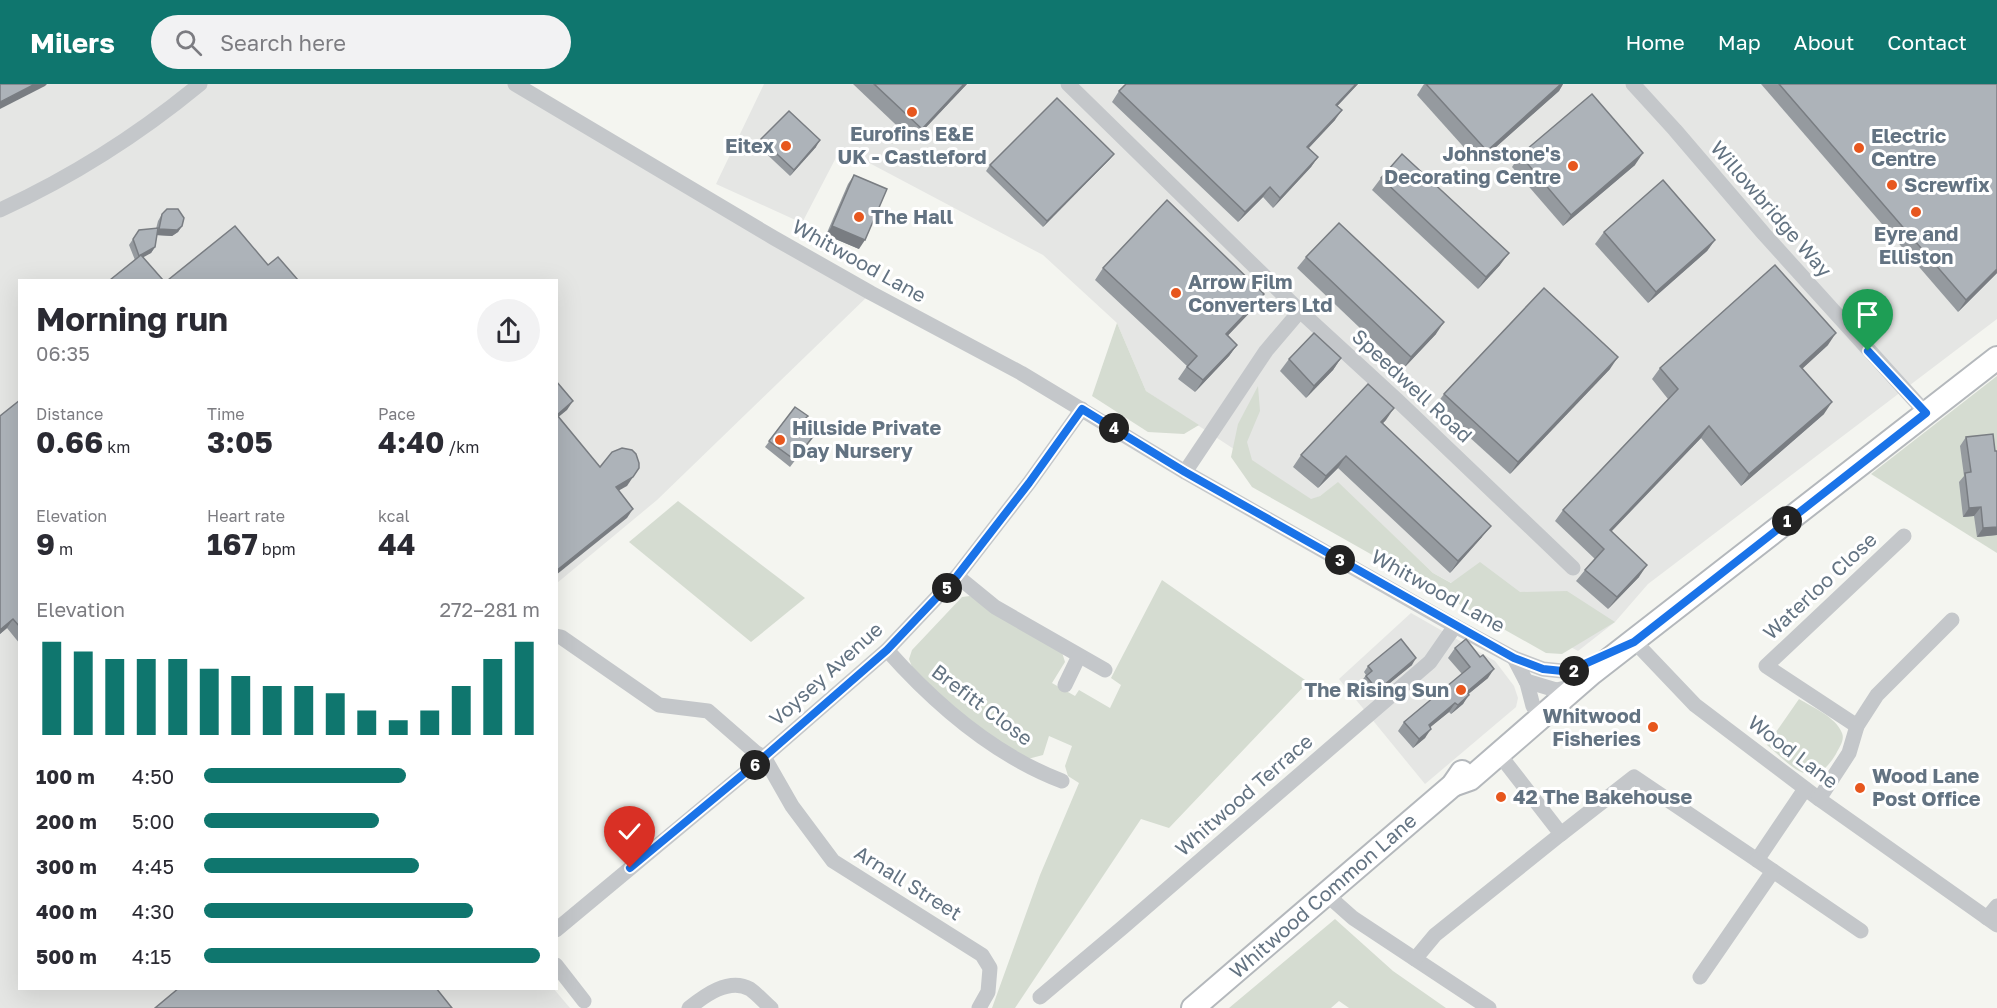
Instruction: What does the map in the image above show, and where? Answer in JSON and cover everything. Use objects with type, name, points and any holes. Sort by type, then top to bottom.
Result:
[{"type":"main road","name":"Whitwood Common Lane","points":[[1193,1008],[1453,785],[1470,762],[1554,689],[1575,679],[1632,643],[1997,358]]},
{"type":"main road","name":"Whitwood Common Lane","points":[[1453,785],[1470,779],[1499,754],[1575,679]]},
{"type":"street","points":[[0,210],[77,172],[120,145],[165,113],[200,84]]},
{"type":"street","name":"Whitwood Lane","points":[[515,84],[774,238],[1022,373],[1185,472],[1455,626],[1514,658],[1575,679]]},
{"type":"street","name":"Speedwell Road","points":[[1068,84],[1300,311],[1410,412],[1573,568]]},
{"type":"street","name":"Willowbridge Way","points":[[1633,84],[1764,234],[1926,413]]},
{"type":"street","points":[[1185,472],[1266,351],[1300,311]]},
{"type":"street","name":"Voysey Avenue","points":[[558,928],[764,757],[887,650],[957,576],[1029,483],[1082,409]]},
{"type":"street","name":"Waterloo Close","points":[[1857,726],[1766,666],[1904,536]]},
{"type":"street","points":[[957,576],[995,607],[1106,670]]},
{"type":"street","points":[[1819,799],[1849,753],[1857,726],[1877,695],[1952,620]]},
{"type":"street","name":"Whitwood Terrace","points":[[1043,988],[1122,928],[1430,662],[1455,626]]},
{"type":"street","points":[[558,636],[659,705],[708,711],[755,752],[764,757]]},
{"type":"street","name":"Wood Lane","points":[[1632,643],[1695,705],[1805,789],[1994,916]]},
{"type":"street","name":"Brefitt Close","points":[[887,650],[916,682],[962,721],[1005,753],[1042,774],[1062,781]]},
{"type":"street","points":[[1065,685],[1079,656]]},
{"type":"street","name":"Whitwood Lane","points":[[1514,658],[1526,681],[1533,706]]},
{"type":"street","points":[[1526,681],[1554,689]]},
{"type":"street","points":[[1499,754],[1561,834]]},
{"type":"street","name":"Arnall Street","points":[[764,757],[792,806],[833,861],[982,955],[990,968],[988,992],[979,1008]]},
{"type":"street","points":[[1415,959],[1435,935],[1634,777],[1861,931]]},
{"type":"street","points":[[1757,860],[1805,789]]},
{"type":"street","points":[[1700,977],[1773,871]]},
{"type":"street","points":[[1326,894],[1353,918],[1489,1008]]},
{"type":"street","points":[[558,968],[584,1001]]},
{"type":"street","points":[[689,1008],[726,986],[740,986],[748,988],[771,1008]]},
{"type":"shaded area","points":[[0,84],[515,84],[871,293],[657,500],[558,582],[558,279],[18,279],[18,990],[555,990],[570,1008],[0,1008]]},
{"type":"shaded area","points":[[764,84],[1997,84],[1997,319],[1648,584],[1615,622],[1578,651],[1433,573],[1338,483],[1311,500],[1146,391],[1117,323],[1043,255],[841,148],[802,223],[716,184]]},
{"type":"shaded area","points":[[1117,323],[1146,391],[1199,425],[1184,434],[1148,432],[1092,396]]},
{"type":"shaded area","points":[[1997,376],[1997,553],[1871,474]]},
{"type":"shaded area","points":[[1258,386],[1260,411],[1247,442],[1252,460],[1311,499],[1320,496],[1338,482],[1433,573],[1451,583],[1480,562],[1520,592],[1567,591],[1615,622],[1562,654],[1546,653],[1252,487],[1231,457],[1238,424]]},
{"type":"shaded area","points":[[678,501],[805,598],[751,642],[629,542]]},
{"type":"shaded area","points":[[1162,580],[1308,682],[1169,828],[1141,819],[1015,1008],[992,1008],[1040,875],[1079,783],[1068,776],[1065,766],[1072,746],[1049,736],[1043,755],[1024,760],[962,718],[914,672],[909,659],[912,650],[962,597],[970,596],[1061,649],[1065,662],[1052,683],[1075,696],[1079,690],[1110,708],[1121,685],[1111,678]]},
{"type":"shaded area","points":[[1411,613],[1495,661],[1514,686],[1518,698],[1516,707],[1425,784],[1339,679]]},
{"type":"shaded area","points":[[1799,699],[1835,722],[1843,736],[1840,747],[1827,766],[1819,772],[1810,774],[1793,768],[1767,745]]},
{"type":"shaded area","points":[[1335,919],[1393,971],[1446,1008],[1349,1008],[1339,1001],[1331,1008],[1229,1008]]},
{"type":"building","points":[[0,84],[35,84],[0,102]]},
{"type":"building","name":"Eurofins E&E UK - Castleford","points":[[874,84],[964,84],[922,129]]},
{"type":"building","points":[[1126,84],[1356,84],[1336,105],[1342,110],[1307,147],[1318,157],[1280,198],[1270,187],[1245,212],[1119,91]]},
{"type":"building","points":[[1426,84],[1561,84],[1487,151]]},
{"type":"building","points":[[1779,84],[1997,84],[1997,269],[1966,300]]},
{"type":"building","name":"Johnstone's Decorating Centre","points":[[1592,94],[1643,153],[1571,215],[1520,155]]},
{"type":"building","points":[[1057,98],[1114,154],[1047,221],[990,165]]},
{"type":"building","name":"Eitex","points":[[789,111],[820,140],[794,170],[761,139]]},
{"type":"building","points":[[1402,154],[1509,253],[1486,277],[1381,178]]},
{"type":"building","points":[[854,175],[887,189],[865,240],[832,226]]},
{"type":"building","points":[[1663,180],[1715,240],[1656,292],[1604,232]]},
{"type":"building","name":"Arrow Film Converters Ltd","points":[[1167,200],[1264,294],[1226,334],[1237,345],[1203,380],[1187,367],[1197,356],[1103,268]]},
{"type":"building","points":[[167,209],[178,209],[184,218],[182,226],[177,230],[159,229],[162,214]]},
{"type":"building","points":[[1339,223],[1444,322],[1411,357],[1306,257]]},
{"type":"building","points":[[235,226],[268,265],[278,257],[297,279],[169,279]]},
{"type":"building","points":[[158,228],[155,247],[139,256],[133,239],[139,230]]},
{"type":"building","points":[[141,255],[162,279],[111,279]]},
{"type":"building","points":[[1775,265],[1836,333],[1800,366],[1832,402],[1749,474],[1709,426],[1610,530],[1647,565],[1617,597],[1585,570],[1604,549],[1563,510],[1678,389],[1660,368]]},
{"type":"building","points":[[1544,288],[1618,357],[1518,462],[1444,394]]},
{"type":"building","points":[[1314,333],[1341,358],[1314,386],[1289,359]]},
{"type":"building","points":[[558,383],[573,401],[558,414]]},
{"type":"building","points":[[1368,384],[1394,408],[1381,422],[1491,526],[1458,561],[1346,456],[1326,476],[1301,455]]},
{"type":"building","points":[[18,402],[18,625],[13,619],[0,630],[0,416]]},
{"type":"building","name":"Hillside Private Day Nursery","points":[[795,407],[808,416],[805,419],[818,430],[795,460],[769,441]]},
{"type":"building","points":[[558,416],[600,467],[612,452],[622,448],[632,450],[636,454],[639,468],[633,477],[616,487],[633,509],[558,569]]},
{"type":"building","points":[[1993,434],[1995,451],[1997,451],[1997,527],[1983,528],[1981,507],[1969,508],[1965,473],[1971,472],[1966,437]]},
{"type":"building","points":[[1401,639],[1416,658],[1384,685],[1381,682],[1375,687],[1366,676],[1372,671],[1368,666]]},
{"type":"building","name":"The Rising Sun","points":[[1466,639],[1480,657],[1483,655],[1494,669],[1467,692],[1469,695],[1458,705],[1455,703],[1429,725],[1431,729],[1419,739],[1404,722],[1470,667],[1455,648]]},
{"type":"building","points":[[177,990],[438,990],[452,1008],[155,1008]]},
{"type":"place","name":"Eurofins E&E UK - Castleford","points":[[912,112]]},
{"type":"place","name":"Eitex","points":[[786,146]]},
{"type":"place","name":"Electric Centre","points":[[1859,148]]},
{"type":"place","name":"Johnstone's Decorating Centre","points":[[1573,166]]},
{"type":"place","name":"Screwfix","points":[[1892,185]]},
{"type":"place","name":"Eyre and Elliston","points":[[1916,212]]},
{"type":"place","name":"The Hall","points":[[859,217]]},
{"type":"place","name":"Arrow Film Converters Ltd","points":[[1176,293]]},
{"type":"place","name":"Hillside Private Day Nursery","points":[[780,440]]},
{"type":"place","name":"The Rising Sun","points":[[1461,690]]},
{"type":"place","name":"Whitwood Fisheries","points":[[1653,727]]},
{"type":"place","name":"Wood Lane Post Office","points":[[1860,788]]},
{"type":"place","name":"42 The Bakehouse","points":[[1501,797]]},
{"type":"route","points":[[630,868],[764,757],[887,650],[957,576],[1029,483],[1082,409],[1185,472],[1514,658],[1543,669],[1572,672],[1580,666],[1634,642],[1926,413],[1868,351]]}]
